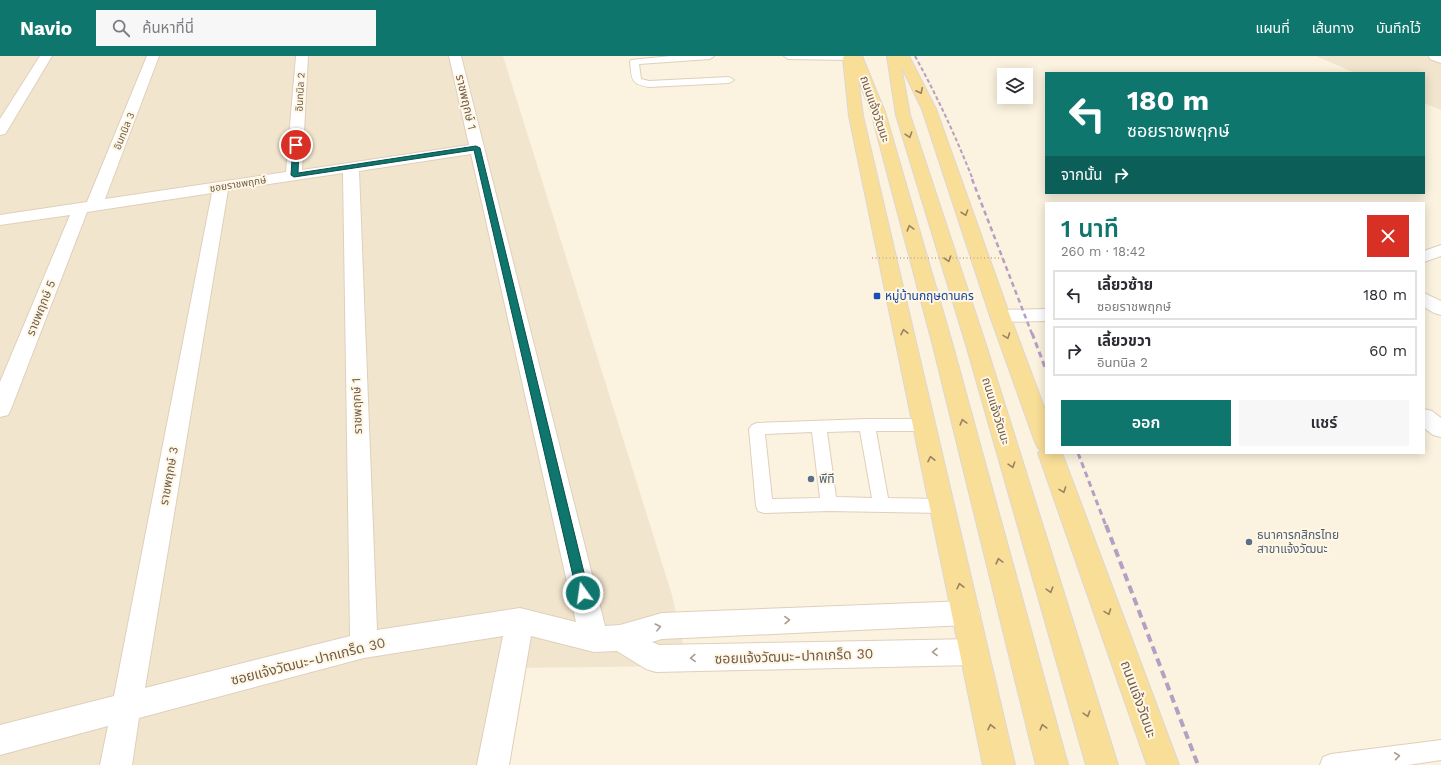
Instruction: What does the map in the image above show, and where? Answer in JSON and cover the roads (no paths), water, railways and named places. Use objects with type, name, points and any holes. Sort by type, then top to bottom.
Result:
[{"type":"main road","name":"ถนนแจ้งวัฒนะ","points":[[851,56],[878,112],[943,346],[1052,765]]},
{"type":"main road","name":"ถนนแจ้งวัฒนะ","points":[[851,56],[856,116],[999,765]]},
{"type":"main road","name":"ถนนแจ้งวัฒนะ","points":[[894,56],[902,115],[976,348],[1102,765]]},
{"type":"main road","points":[[903,56],[929,109],[1000,316],[1045,439]]},
{"type":"main road","name":"ถนนแจ้งวัฒนะ","points":[[1050,454],[1163,765]]},
{"type":"street","points":[[0,131],[46,56]]},
{"type":"street","name":"อินทนิล 3","points":[[88,206],[153,56]]},
{"type":"street","name":"อินทนิล 2","points":[[294,175],[302,56]]},
{"type":"street","name":"ราชพฤกษ์ 1","points":[[455,56],[476,148],[607,639]]},
{"type":"street","points":[[1435,56],[1441,59]]},
{"type":"street","name":"ซอยราชพฤกษ์","points":[[0,220],[476,148]]},
{"type":"street","name":"ราชพฤกษ์ 1","points":[[350,167],[364,645]]},
{"type":"street","name":"ราชพฤกษ์ 3","points":[[116,765],[221,186]]},
{"type":"street","name":"ราชพฤกษ์ 5","points":[[0,409],[88,206]]},
{"type":"street","points":[[1425,257],[1441,250]]},
{"type":"street","points":[[1425,300],[1441,309]]},
{"type":"street","points":[[1000,316],[1045,315]]},
{"type":"street","points":[[1425,419],[1441,429]]},
{"type":"street","name":"ซอยแจ้งวัฒนะ-ปากเกร็ด 30","points":[[607,639],[662,626],[966,613]]},
{"type":"street","points":[[493,765],[520,621]]},
{"type":"street","name":"ซอยแจ้งวัฒนะ-ปากเกร็ด 30","points":[[0,740],[364,645],[520,621],[607,639],[656,659],[974,652]]},
{"type":"lane","points":[[710,56],[644,59],[634,62],[637,80],[649,84],[677,76],[729,80]]},
{"type":"lane","points":[[788,56],[851,56]]},
{"type":"lane","points":[[673,58],[677,76]]},
{"type":"lane","points":[[867,425],[881,505]]},
{"type":"lane","points":[[924,425],[818,426],[757,429],[764,506],[829,504],[941,506]]},
{"type":"lane","points":[[818,426],[829,504]]},
{"type":"lane","points":[[1330,765],[1441,750]]},
{"type":"railway","points":[[915,56],[946,117],[973,180]]},
{"type":"railway","points":[[972,179],[1032,334]]},
{"type":"railway","points":[[1032,333],[1045,367]]},
{"type":"railway","points":[[1078,454],[1106,526]]},
{"type":"railway","points":[[1106,525],[1198,765]]},
{"type":"place","name":"หมู่บ้านกฤษดานคร","points":[[877,296]]},
{"type":"place","name":"พีที","points":[[811,479]]},
{"type":"place","name":"ธนาคารกสิกรไทย สาขาแจ้งวัฒนะ","points":[[1249,542]]}]
